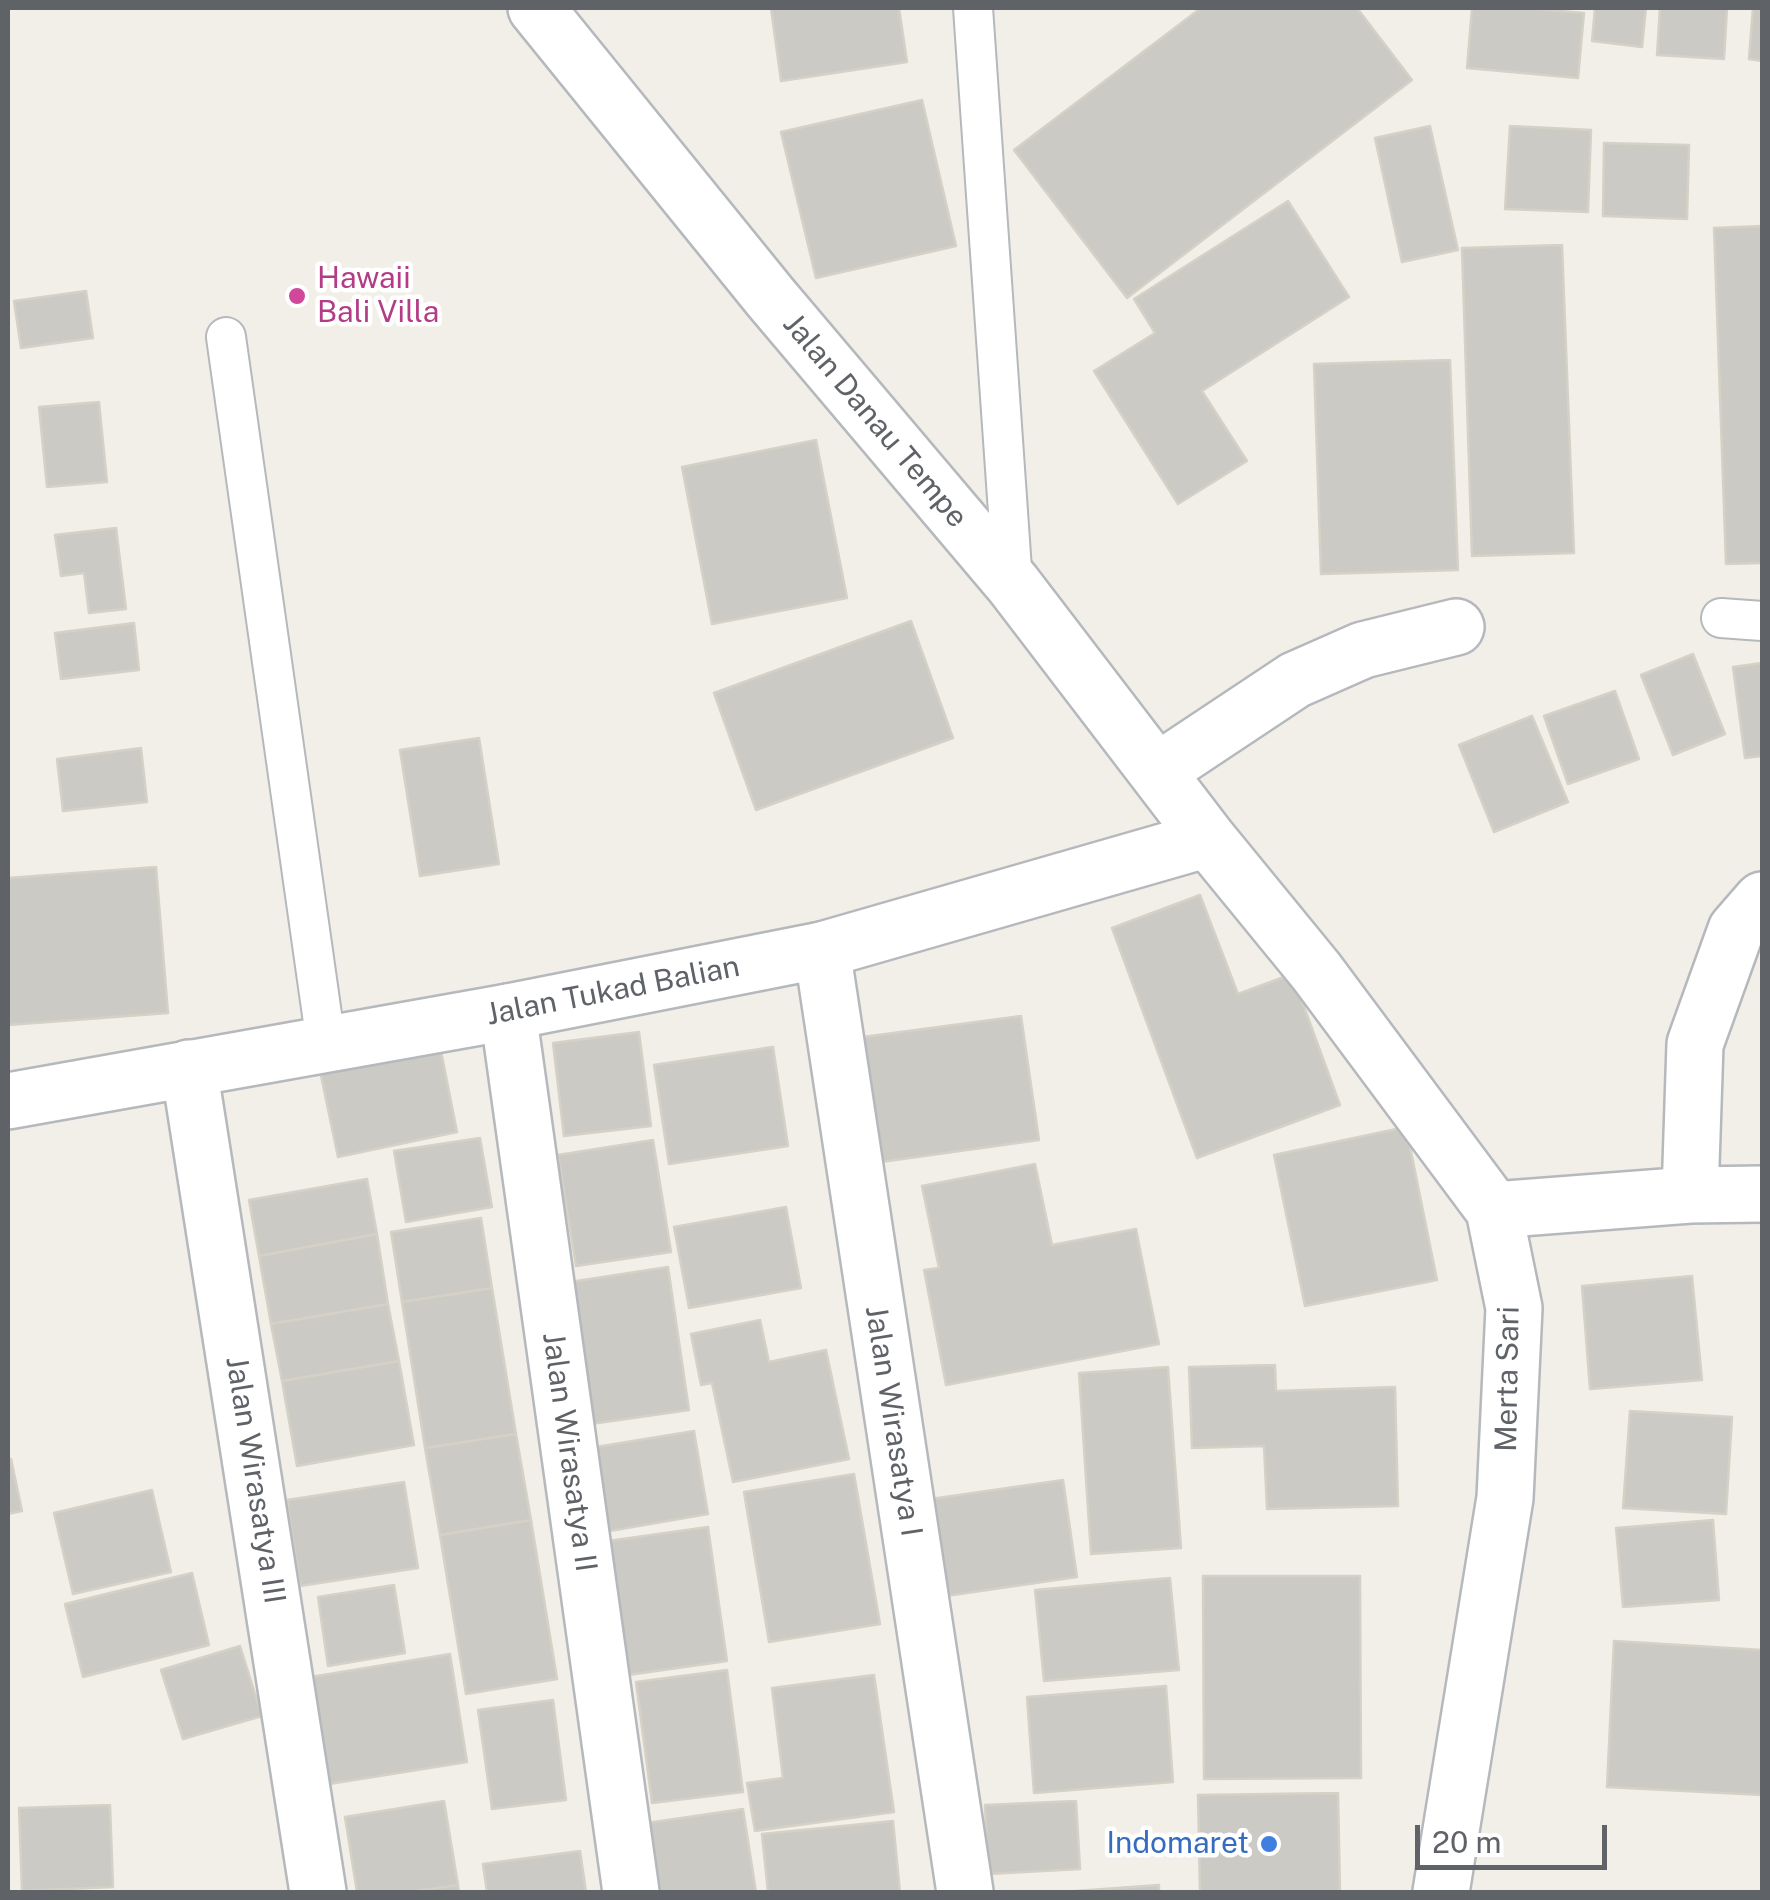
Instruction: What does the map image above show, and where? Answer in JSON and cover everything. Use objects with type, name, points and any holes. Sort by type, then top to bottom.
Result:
[{"type":"street","name":"Jalan Danau Tempe","points":[[536,8],[771,298],[1014,584],[1208,839]]},
{"type":"street","points":[[1158,771],[1295,680],[1362,650],[1456,626]]},
{"type":"street","name":"Jalan Tukad Balian","points":[[8,1101],[508,1012],[822,950],[1208,839]]},
{"type":"street","name":"Merta Sari","points":[[1208,839],[1316,970],[1494,1210],[1514,1308],[1505,1498],[1442,1892]]},
{"type":"street","points":[[1690,1195],[1695,1044],[1736,930],[1762,900]]},
{"type":"street","name":"Jalan Wirasatya I","points":[[822,950],[965,1892]]},
{"type":"street","name":"Jalan Wirasatya II","points":[[508,1012],[631,1892]]},
{"type":"street","name":"Jalan Wirasatya III","points":[[189,1068],[318,1892]]},
{"type":"street","points":[[1494,1210],[1690,1195],[1762,1194]]},
{"type":"lane","points":[[973,8],[1014,584]]},
{"type":"lane","points":[[226,338],[326,1043]]},
{"type":"lane","points":[[1722,618],[1762,621]]},
{"type":"building","points":[[771,8],[899,8],[907,62],[781,81]]},
{"type":"building","points":[[1201,8],[1357,8],[1412,80],[1127,298],[1014,150]]},
{"type":"building","points":[[1472,8],[1584,13],[1578,78],[1467,68]]},
{"type":"building","points":[[1595,8],[1646,8],[1642,47],[1592,41]]},
{"type":"building","points":[[1660,8],[1727,8],[1724,59],[1657,55]]},
{"type":"building","points":[[1753,8],[1762,8],[1762,61],[1749,59]]},
{"type":"building","points":[[922,100],[956,246],[816,278],[781,132]]},
{"type":"building","points":[[1430,126],[1458,250],[1402,262],[1375,138]]},
{"type":"building","points":[[1510,126],[1591,130],[1588,212],[1505,209]]},
{"type":"building","points":[[1604,143],[1689,145],[1687,219],[1603,216]]},
{"type":"building","points":[[1288,201],[1349,297],[1202,391],[1247,461],[1178,504],[1094,371],[1155,333],[1134,299]]},
{"type":"building","points":[[1762,226],[1762,563],[1726,564],[1714,228]]},
{"type":"building","points":[[1562,245],[1574,553],[1472,556],[1462,248]]},
{"type":"building","points":[[86,291],[93,338],[21,348],[14,301]]},
{"type":"building","points":[[1450,360],[1458,570],[1321,574],[1314,364]]},
{"type":"building","points":[[99,402],[107,482],[47,487],[39,407]]},
{"type":"building","points":[[816,440],[847,598],[712,624],[682,467]]},
{"type":"building","points":[[116,528],[126,609],[89,613],[84,573],[61,576],[55,535]]},
{"type":"building","points":[[911,621],[953,738],[756,810],[714,693]]},
{"type":"building","points":[[134,623],[139,670],[61,679],[55,633]]},
{"type":"building","points":[[1693,654],[1725,734],[1673,755],[1641,675]]},
{"type":"building","points":[[1762,663],[1762,756],[1745,758],[1733,667]]},
{"type":"building","points":[[1615,691],[1639,759],[1568,784],[1544,716]]},
{"type":"building","points":[[1532,716],[1568,802],[1494,832],[1459,745]]},
{"type":"building","points":[[479,738],[499,864],[420,876],[400,750]]},
{"type":"building","points":[[141,748],[147,802],[63,811],[57,759]]},
{"type":"building","points":[[156,867],[168,1013],[8,1025],[8,878]]},
{"type":"building","points":[[1200,895],[1238,994],[1292,974],[1340,1105],[1197,1158],[1112,928]]},
{"type":"building","points":[[1021,1016],[1039,1140],[881,1162],[863,1037]]},
{"type":"building","points":[[639,1032],[651,1126],[564,1136],[553,1043]]},
{"type":"building","points":[[439,1041],[457,1132],[338,1157],[319,1066]]},
{"type":"building","points":[[773,1047],[788,1146],[669,1164],[654,1065]]},
{"type":"building","points":[[1406,1127],[1437,1280],[1305,1306],[1274,1155]]},
{"type":"building","points":[[480,1138],[492,1207],[406,1222],[394,1151]]},
{"type":"building","points":[[653,1140],[671,1252],[576,1266],[558,1155]]},
{"type":"building","points":[[1035,1164],[1052,1245],[1136,1229],[1159,1344],[946,1385],[924,1270],[939,1268],[922,1186]]},
{"type":"building","points":[[367,1179],[377,1234],[259,1256],[249,1200]]},
{"type":"building","points":[[786,1207],[801,1288],[689,1308],[674,1227]]},
{"type":"building","points":[[481,1218],[492,1288],[402,1302],[391,1232]]},
{"type":"building","points":[[377,1234],[388,1304],[271,1324],[259,1256]]},
{"type":"building","points":[[668,1267],[689,1410],[591,1424],[570,1282]]},
{"type":"building","points":[[1692,1276],[1702,1380],[1590,1389],[1582,1286]]},
{"type":"building","points":[[492,1288],[516,1434],[425,1448],[402,1302]]},
{"type":"building","points":[[388,1304],[399,1361],[282,1381],[271,1324]]},
{"type":"building","points":[[760,1320],[769,1362],[826,1350],[849,1459],[733,1482],[712,1383],[701,1385],[691,1334]]},
{"type":"building","points":[[399,1361],[414,1445],[297,1466],[282,1381]]},
{"type":"building","points":[[1275,1365],[1276,1391],[1395,1387],[1398,1506],[1267,1509],[1264,1446],[1192,1448],[1189,1367]]},
{"type":"building","points":[[1168,1367],[1181,1548],[1091,1554],[1079,1373]]},
{"type":"building","points":[[1630,1411],[1732,1417],[1726,1514],[1623,1508]]},
{"type":"building","points":[[694,1431],[708,1514],[598,1533],[584,1449]]},
{"type":"building","points":[[516,1434],[531,1520],[440,1535],[425,1448]]},
{"type":"building","points":[[11,1459],[22,1511],[8,1514],[8,1460]]},
{"type":"building","points":[[854,1474],[880,1624],[769,1642],[744,1492]]},
{"type":"building","points":[[1063,1480],[1077,1577],[946,1596],[931,1499]]},
{"type":"building","points":[[404,1482],[418,1568],[300,1586],[287,1500]]},
{"type":"building","points":[[152,1490],[171,1572],[73,1594],[54,1513]]},
{"type":"building","points":[[531,1520],[557,1679],[466,1694],[440,1535]]},
{"type":"building","points":[[1713,1520],[1719,1600],[1623,1607],[1616,1528]]},
{"type":"building","points":[[708,1527],[727,1661],[621,1676],[601,1542]]},
{"type":"building","points":[[192,1573],[209,1645],[83,1677],[65,1604]]},
{"type":"building","points":[[1203,1576],[1360,1576],[1361,1778],[1204,1779]]},
{"type":"building","points":[[1170,1578],[1179,1670],[1044,1681],[1035,1590]]},
{"type":"building","points":[[394,1585],[405,1653],[328,1666],[318,1597]]},
{"type":"building","points":[[1614,1641],[1762,1650],[1762,1795],[1607,1787]]},
{"type":"building","points":[[240,1646],[262,1716],[183,1739],[161,1670]]},
{"type":"building","points":[[450,1654],[467,1762],[329,1784],[311,1677]]},
{"type":"building","points":[[727,1670],[743,1792],[652,1803],[636,1682]]},
{"type":"building","points":[[874,1675],[894,1812],[755,1831],[747,1783],[783,1778],[772,1688]]},
{"type":"building","points":[[1166,1686],[1173,1782],[1034,1793],[1027,1697]]},
{"type":"building","points":[[553,1700],[566,1800],[492,1809],[478,1710]]},
{"type":"building","name":"Indomaret","points":[[1338,1793],[1340,1892],[1200,1892],[1198,1795]]},
{"type":"building","points":[[444,1801],[458,1885],[410,1892],[357,1892],[345,1817]]},
{"type":"building","points":[[1076,1801],[1080,1869],[988,1874],[985,1805]]},
{"type":"building","points":[[110,1805],[113,1887],[22,1891],[19,1808]]},
{"type":"building","points":[[743,1809],[756,1892],[658,1892],[647,1823]]},
{"type":"building","points":[[893,1821],[900,1892],[768,1892],[762,1834]]},
{"type":"building","points":[[580,1851],[586,1892],[487,1892],[483,1864]]},
{"type":"building","points":[[458,1885],[459,1892],[410,1892]]},
{"type":"building","points":[[1159,1885],[1159,1892],[1062,1892]]},
{"type":"place","name":"Hawaii Bali Villa","points":[[297,296]]},
{"type":"place","name":"Indomaret","points":[[1269,1844]]}]
